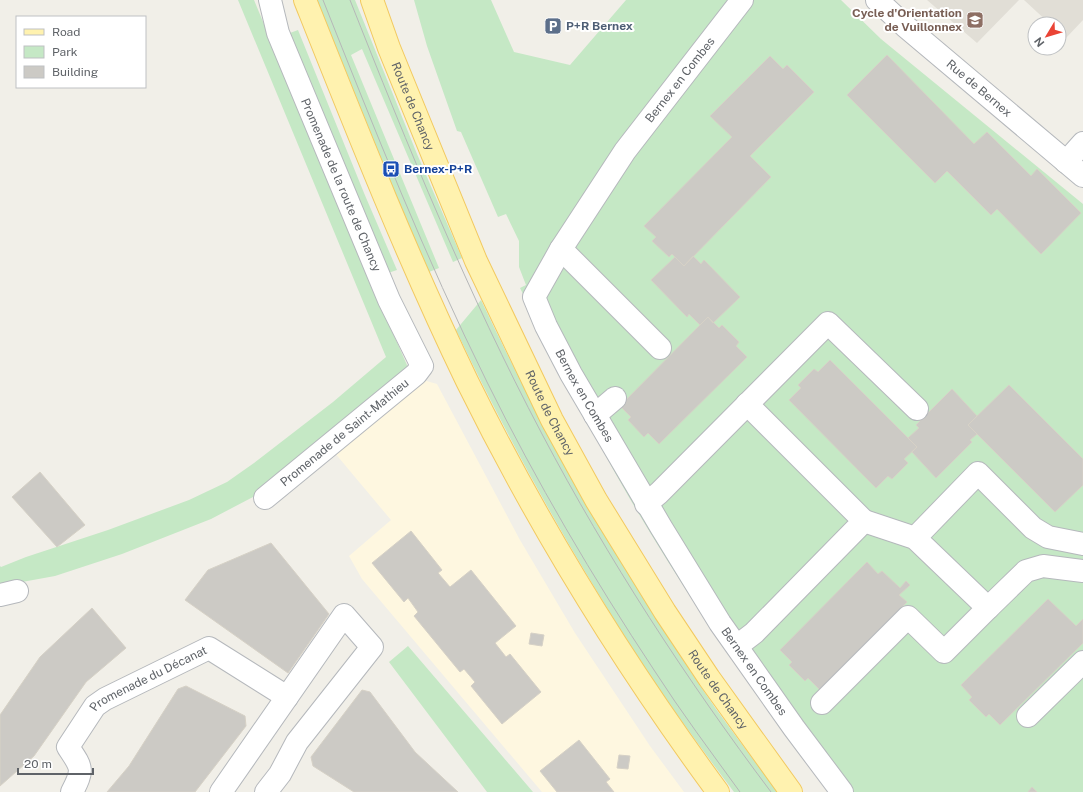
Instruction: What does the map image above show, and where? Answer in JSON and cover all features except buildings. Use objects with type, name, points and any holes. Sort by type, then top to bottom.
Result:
[{"type":"main road","points":[[305,0],[364,147],[422,285],[498,441],[556,546],[589,601],[662,713],[718,792]]},
{"type":"main road","name":"Route de Chancy","points":[[372,0],[389,48],[476,261],[552,420],[596,500],[670,618],[709,678],[791,792]]},
{"type":"street","name":"Promenade de la route de Chancy","points":[[270,0],[278,33],[389,300],[422,366]]},
{"type":"street","name":"Rue de Bernex","points":[[877,0],[905,26],[1083,176]]},
{"type":"street","name":"Bernex en Combes","points":[[740,2],[625,151],[561,249],[534,297],[546,326],[571,374],[646,504],[720,623],[794,728],[842,792]]},
{"type":"street","points":[[1066,162],[1083,143]]},
{"type":"street","points":[[561,249],[660,348]]},
{"type":"street","points":[[646,504],[659,493],[828,323],[917,409]]},
{"type":"street","name":"Promenade de Saint-Mathieu","points":[[265,498],[416,374],[422,366]]},
{"type":"street","points":[[595,415],[615,398]]},
{"type":"street","points":[[747,404],[864,521],[915,538],[988,608]]},
{"type":"street","points":[[915,538],[978,473],[1033,528],[1048,537],[1083,544]]},
{"type":"street","points":[[737,646],[754,633],[864,521]]},
{"type":"street","points":[[822,703],[908,617],[944,652],[1026,570],[1043,566],[1083,571]]},
{"type":"street","points":[[221,792],[344,614],[372,647],[297,742],[280,774],[266,792]]},
{"type":"street","name":"Promenade du Décanat","points":[[72,792],[81,775],[80,764],[68,747],[95,706],[105,698],[209,648],[287,697]]},
{"type":"street","points":[[1028,716],[1083,662]]},
{"type":"shaded area","name":"Cycle d'Orientation de Vuillonnex","points":[[927,0],[1019,0],[977,43]]},
{"type":"shaded area","points":[[1024,0],[1083,0],[1083,20],[1067,37],[1067,16],[1041,16]]},
{"type":"shaded area","points":[[423,380],[437,384],[520,540],[575,633],[650,746],[684,792],[542,792],[362,579],[349,556],[391,520],[334,452]]},
{"type":"green space","points":[[238,0],[254,0],[369,278],[410,372],[253,497],[211,519],[122,554],[55,576],[0,586],[0,566],[1,567],[26,557],[108,530],[189,500],[227,482],[333,402],[386,357]]},
{"type":"green space","points":[[317,0],[355,0],[417,154],[462,258],[453,262],[362,49],[351,55],[439,268],[429,272],[398,200]]},
{"type":"green space","points":[[414,0],[491,0],[514,52],[570,65],[626,0],[841,0],[881,39],[1083,204],[1083,792],[829,792],[750,685],[700,612],[630,499],[587,421],[520,288],[526,285],[519,267],[519,241],[506,214],[498,217],[461,132],[457,131],[427,46]]},
{"type":"green space","points":[[298,30],[397,270],[388,273],[290,33]]},
{"type":"green space","points":[[481,300],[533,406],[620,560],[683,660],[716,709],[777,792],[734,792],[658,687],[586,573],[518,453],[456,330]]},
{"type":"green space","points":[[408,646],[533,792],[487,792],[389,662]]},
{"type":"tram line","points":[[323,0],[381,144],[442,288],[487,382],[525,456],[587,565],[631,635],[696,732],[740,792]]},
{"type":"tram line","points":[[350,0],[440,220],[489,328],[542,434],[567,481],[649,618],[739,749],[771,792]]},
{"type":"place","name":"Cycle d'Orientation de Vuillonnex","points":[[975,20]]},
{"type":"place","name":"P+R Bernex","points":[[553,26]]},
{"type":"place","name":"Bernex-P+R","points":[[391,169]]}]
